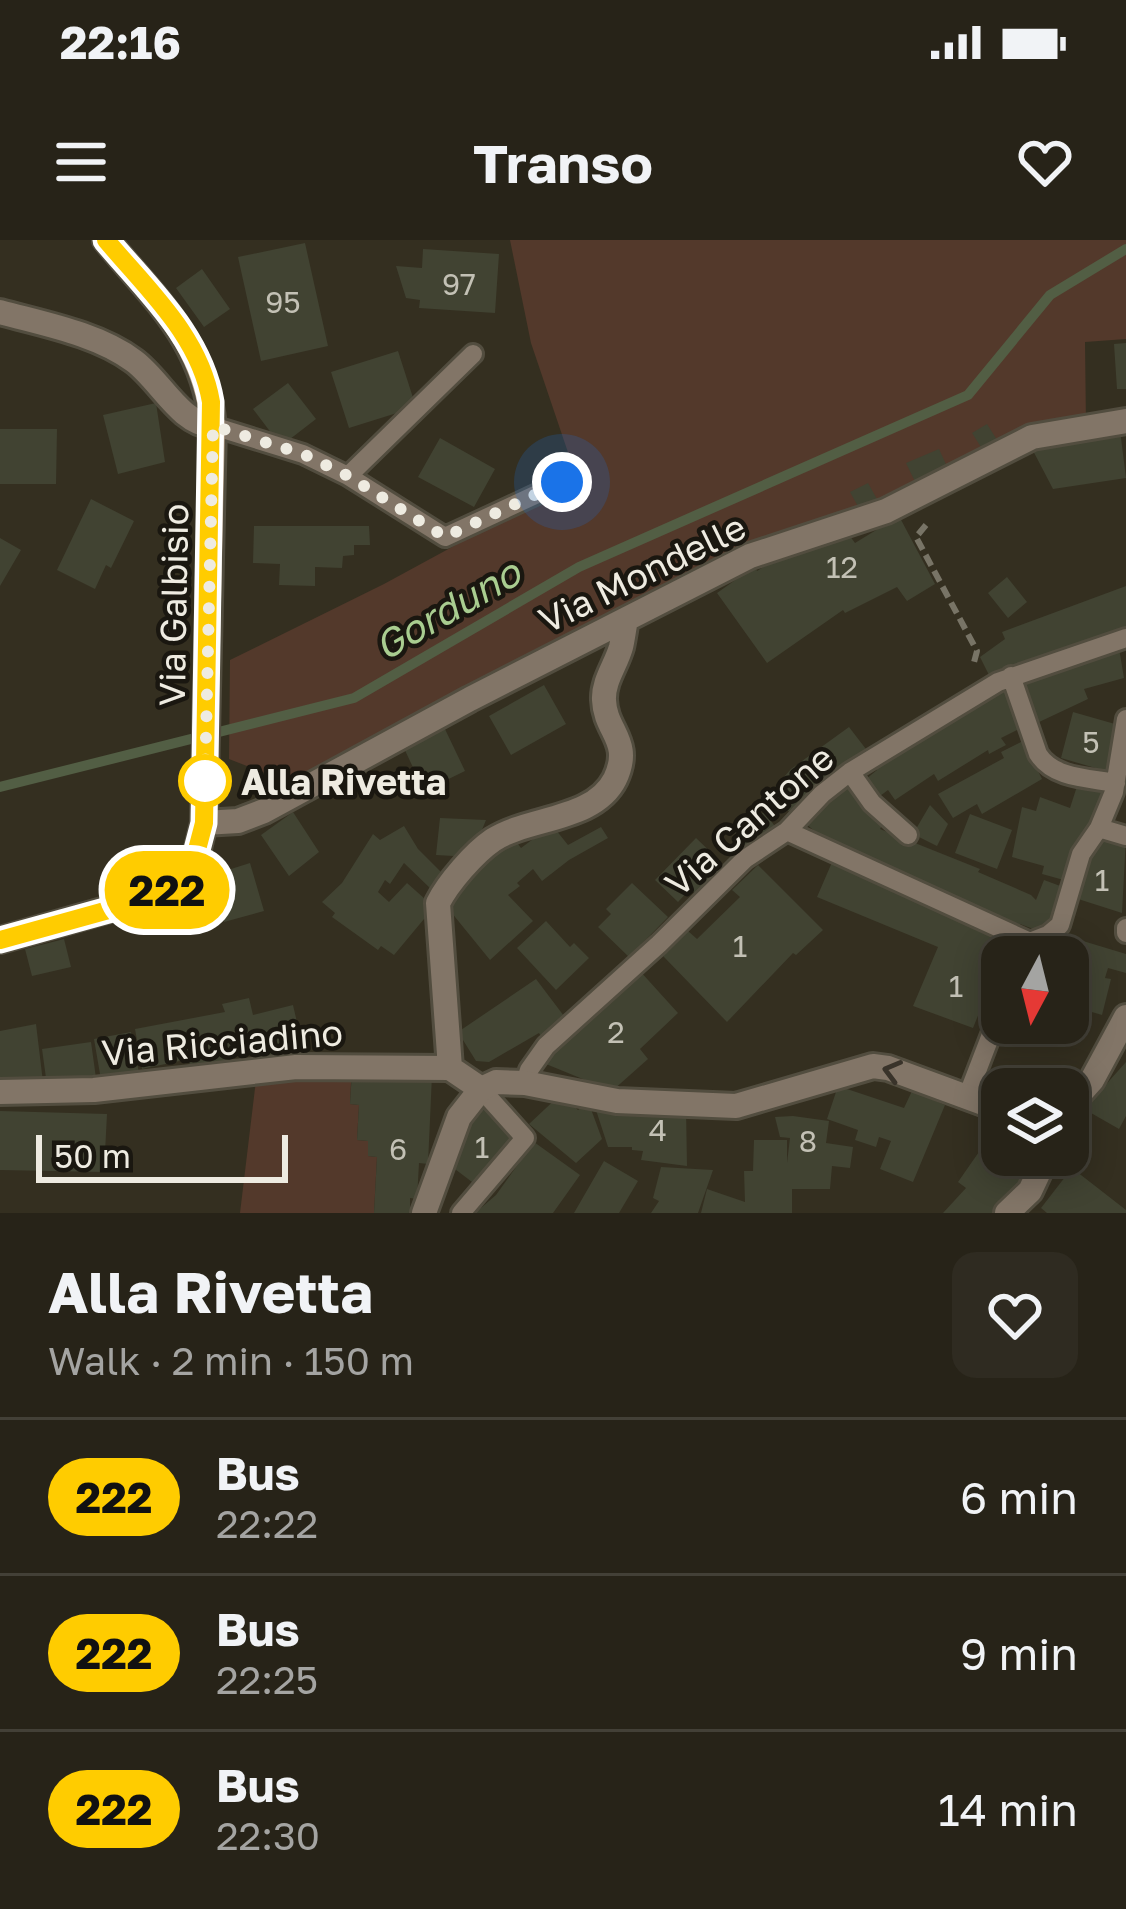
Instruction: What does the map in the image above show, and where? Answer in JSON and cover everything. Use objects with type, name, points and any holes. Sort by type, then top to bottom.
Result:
[{"type":"street","name":"Via Galbisio","points":[[0,940],[159,896],[194,861],[204,816],[213,426],[208,384],[190,343],[106,240]]},
{"type":"street","points":[[0,312],[112,348],[164,387],[190,419],[213,426]]},
{"type":"street","name":"Via Mondelle","points":[[204,816],[238,821],[265,811],[750,556],[886,511],[1048,431],[1126,421]]},
{"type":"street","points":[[481,1089],[451,1068],[439,933],[441,897],[493,840],[606,792],[621,760],[622,746],[606,712],[604,688],[621,650],[626,620]]},
{"type":"street","points":[[1089,1083],[1126,1017]]},
{"type":"street","points":[[424,1213],[465,1108],[481,1089],[496,1082],[617,1101],[736,1106],[873,1066],[981,1102]]},
{"type":"street","name":"Via Ricciadino","points":[[0,1092],[94,1090],[296,1067],[451,1068]]},
{"type":"street","points":[[1007,1213],[1030,1191],[1037,1176]]},
{"type":"lane","points":[[348,476],[473,354]]},
{"type":"lane","points":[[213,426],[303,454],[348,476],[445,537],[562,482]]},
{"type":"lane","name":"Via Cantone","points":[[525,1083],[546,1046],[745,859],[787,831],[850,772],[1011,676],[1126,638]]},
{"type":"lane","points":[[1011,676],[1046,765],[1069,775],[1116,783]]},
{"type":"lane","points":[[1046,936],[1060,925],[1081,854],[1099,828],[1116,783],[1126,719]]},
{"type":"lane","points":[[850,772],[872,803],[908,836]]},
{"type":"lane","points":[[1099,828],[1126,836]]},
{"type":"lane","points":[[787,831],[1000,936]]},
{"type":"lane","points":[[967,1097],[987,1044]]},
{"type":"lane","points":[[460,1213],[525,1138],[481,1089]]},
{"type":"path","points":[[949,481],[941,508],[916,536],[976,651],[954,708]]},
{"type":"shaded area","points":[[510,240],[1126,240],[1126,339],[1085,342],[1086,425],[464,688],[290,783],[229,759],[230,660],[384,584],[577,479],[531,343]]},
{"type":"shaded area","points":[[256,1080],[351,1082],[350,1104],[359,1105],[357,1140],[368,1141],[368,1156],[377,1157],[374,1213],[240,1213]]},
{"type":"building","points":[[305,243],[328,346],[261,361],[238,257]]},
{"type":"building","points":[[423,249],[499,254],[495,313],[419,308],[420,300],[406,298],[396,266],[422,268]]},
{"type":"building","points":[[202,269],[230,309],[204,327],[176,288]]},
{"type":"building","points":[[1126,343],[1126,389],[1117,389],[1114,344]]},
{"type":"building","points":[[398,351],[416,407],[349,428],[331,372]]},
{"type":"building","points":[[288,383],[316,419],[281,446],[253,409]]},
{"type":"building","points":[[156,403],[165,462],[118,474],[103,415]]},
{"type":"building","points":[[987,424],[1001,446],[986,455],[972,433]]},
{"type":"building","points":[[0,429],[57,429],[56,484],[0,484]]},
{"type":"building","points":[[1120,430],[1126,478],[1053,489],[1029,443]]},
{"type":"building","points":[[440,438],[495,469],[474,507],[418,477]]},
{"type":"building","points":[[939,449],[951,475],[919,490],[906,463]]},
{"type":"building","points":[[868,483],[878,501],[860,510],[850,492]]},
{"type":"building","points":[[91,499],[134,521],[95,589],[57,570]]},
{"type":"building","points":[[899,516],[935,584],[907,601],[897,587],[843,610],[767,663],[717,593],[755,566],[757,571],[799,544],[844,528],[855,543]]},
{"type":"building","points":[[254,526],[369,526],[370,545],[354,545],[354,555],[343,556],[342,568],[315,567],[315,586],[279,585],[280,564],[253,563]]},
{"type":"building","points":[[0,538],[21,550],[0,586]]},
{"type":"building","points":[[1007,577],[1027,602],[1008,618],[988,593]]},
{"type":"building","points":[[1126,586],[1126,633],[1017,665],[992,681],[980,657],[1005,639],[1002,632]]},
{"type":"building","points":[[1119,648],[1124,678],[1084,689],[1088,699],[1037,723],[1018,679]]},
{"type":"building","points":[[1005,682],[1027,725],[1001,738],[1006,745],[989,754],[988,750],[938,781],[934,774],[895,800],[888,790],[872,802],[860,784],[875,767]]},
{"type":"building","points":[[544,685],[566,724],[511,755],[489,716]]},
{"type":"building","points":[[1073,712],[1122,726],[1109,772],[1061,758]]},
{"type":"building","points":[[444,727],[465,771],[424,791],[403,746]]},
{"type":"building","points":[[849,727],[869,753],[795,817],[769,794],[791,769]]},
{"type":"building","points":[[1023,741],[1042,779],[982,814],[977,804],[953,818],[938,794],[1004,758],[1001,752]]},
{"type":"building","points":[[847,778],[886,819],[880,829],[980,869],[978,872],[1036,900],[1044,880],[1063,887],[1050,931],[1067,936],[1049,936],[1020,924],[1019,928],[831,846],[802,820]]},
{"type":"building","points":[[1079,780],[1111,791],[1071,882],[1042,874],[1044,866],[1012,857],[1022,807],[1036,811],[1040,797],[1070,808]]},
{"type":"building","points":[[930,805],[948,824],[937,846],[913,834]]},
{"type":"building","points":[[293,812],[319,852],[289,876],[261,835]]},
{"type":"building","points":[[764,812],[777,829],[748,850],[735,833]]},
{"type":"building","points":[[970,814],[1012,830],[997,869],[955,853]]},
{"type":"building","points":[[440,818],[486,820],[471,857],[436,855]]},
{"type":"building","points":[[552,825],[568,845],[601,827],[608,838],[542,881],[533,869],[517,883],[520,886],[508,895],[533,921],[490,960],[442,901],[491,856],[515,840],[521,848]]},
{"type":"building","points":[[404,826],[418,849],[444,875],[431,889],[404,863],[390,884],[385,880],[378,892],[389,902],[407,883],[434,907],[394,955],[381,946],[378,950],[332,917],[335,913],[322,902],[342,883],[373,834],[380,840]]},
{"type":"building","points":[[1098,831],[1126,837],[1122,913],[1075,898]]},
{"type":"building","points":[[696,838],[719,860],[705,874],[711,880],[697,895],[690,889],[678,902],[655,880]]},
{"type":"building","points":[[833,860],[1011,934],[981,936],[981,1008],[973,1028],[913,1006],[938,947],[817,897]]},
{"type":"building","points":[[250,863],[264,911],[224,922],[212,875]]},
{"type":"building","points":[[758,865],[823,930],[793,953],[727,1022],[663,956],[688,931],[697,939],[740,897],[732,890]]},
{"type":"building","points":[[632,883],[668,917],[629,957],[598,927],[611,914],[606,909]]},
{"type":"building","points":[[546,921],[570,947],[574,943],[589,958],[556,990],[517,948]]},
{"type":"building","points":[[64,939],[71,967],[32,976],[25,949]]},
{"type":"building","points":[[1089,943],[1126,954],[1126,973],[1108,968],[1105,978],[1111,979],[1102,1015],[1089,1011]]},
{"type":"building","points":[[639,970],[678,1013],[640,1049],[648,1059],[612,1091],[546,1064],[589,1014]]},
{"type":"building","points":[[536,979],[567,1020],[542,1038],[539,1033],[489,1062],[476,1061],[458,1032]]},
{"type":"building","points":[[249,998],[253,1015],[293,1005],[303,1048],[258,1059],[255,1047],[232,1052],[234,1062],[190,1069],[189,1059],[142,1069],[135,1029],[225,1012],[222,1004]]},
{"type":"building","points":[[36,1024],[43,1082],[0,1082],[0,1031]]},
{"type":"building","points":[[131,1032],[139,1073],[101,1080],[94,1039]]},
{"type":"building","points":[[91,1042],[96,1078],[46,1078],[42,1049]]},
{"type":"building","points":[[1126,1062],[1126,1116],[1119,1129],[1089,1112],[1089,1103]]},
{"type":"building","points":[[352,1071],[432,1075],[428,1164],[419,1163],[417,1199],[410,1198],[410,1213],[374,1213],[377,1157],[368,1156],[368,1141],[357,1140],[359,1105],[350,1104]]},
{"type":"building","points":[[838,1086],[904,1108],[912,1091],[945,1105],[913,1182],[880,1169],[891,1141],[879,1137],[876,1147],[855,1140],[858,1130],[827,1119]]},
{"type":"building","points":[[561,1094],[578,1110],[588,1101],[602,1139],[576,1163],[529,1124]]},
{"type":"building","points":[[626,1106],[686,1108],[687,1166],[641,1160],[643,1151],[632,1147],[608,1147],[596,1110],[627,1114]]},
{"type":"building","points":[[483,1107],[520,1134],[480,1188],[443,1160]]},
{"type":"building","points":[[0,1111],[107,1114],[104,1172],[0,1170]]},
{"type":"building","points":[[775,1117],[829,1121],[826,1143],[853,1147],[850,1168],[832,1166],[830,1189],[792,1189],[792,1213],[701,1213],[707,1189],[745,1202],[744,1171],[753,1171],[754,1140],[787,1140],[787,1163],[790,1138],[780,1137]]},
{"type":"building","points":[[534,1142],[580,1175],[553,1213],[475,1213],[496,1195]]},
{"type":"building","points":[[981,1149],[981,1176],[1025,1176],[998,1213],[943,1213],[966,1188],[958,1182]]},
{"type":"building","points":[[604,1161],[638,1181],[619,1213],[574,1213]]},
{"type":"building","points":[[661,1167],[713,1170],[698,1213],[651,1213],[659,1201],[653,1198]]},
{"type":"building","points":[[1066,1176],[1082,1176],[1126,1213],[1047,1213],[1041,1208]]},
{"type":"waterway","name":"Gorduno","points":[[0,787],[354,698],[579,567],[968,395],[1050,295],[1126,249]]},
{"type":"bus line","name":"222","points":[[0,940],[159,896],[184,875],[201,843],[211,402],[190,343],[106,240]]},
{"type":"place","name":"Alla Rivetta","points":[[205,781]]},
{"type":"route","points":[[205,781],[213,426],[303,454],[348,476],[445,537],[562,482]]}]
